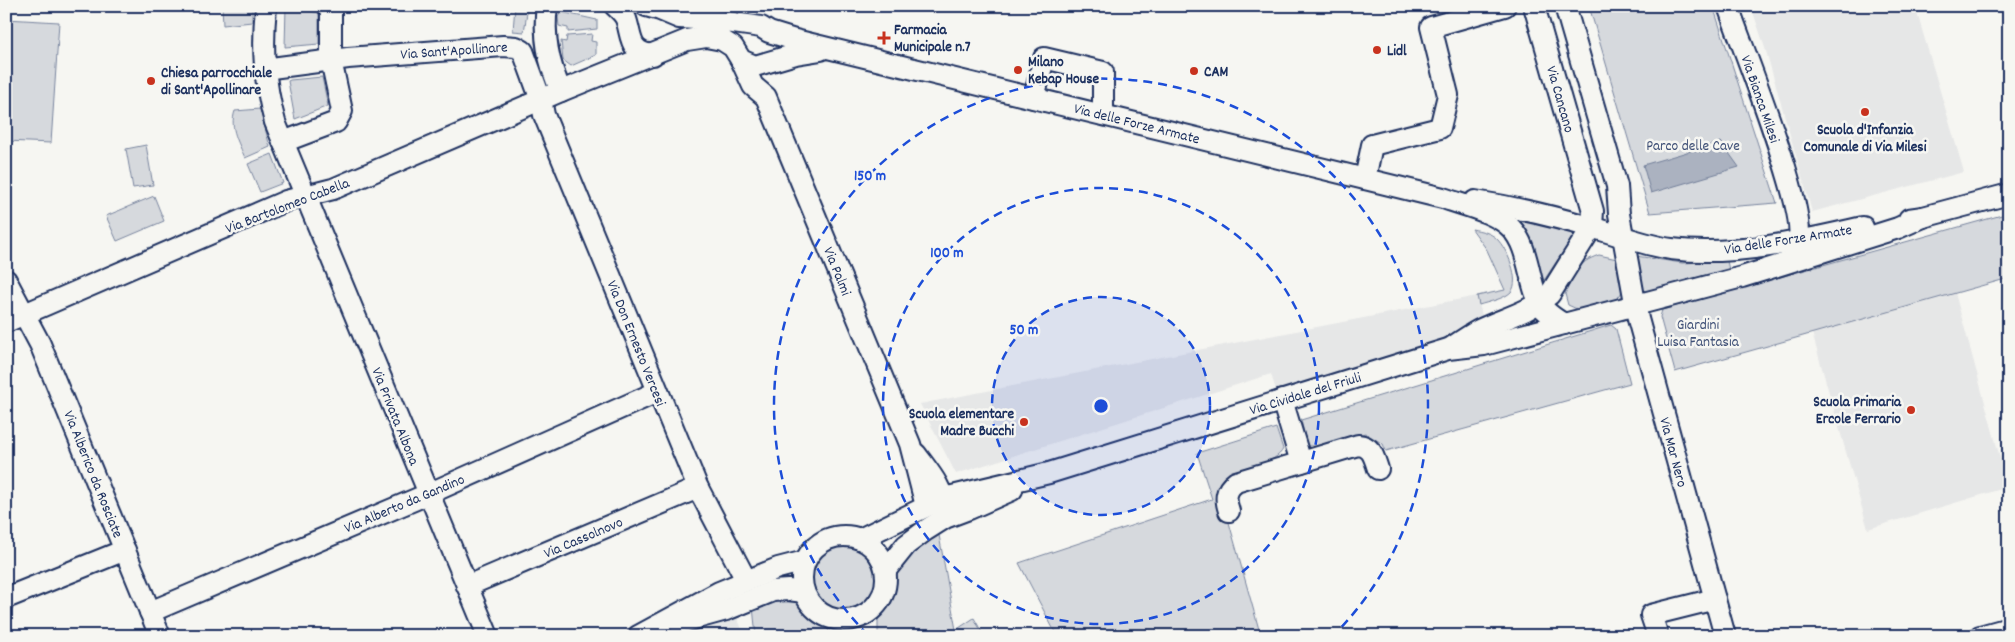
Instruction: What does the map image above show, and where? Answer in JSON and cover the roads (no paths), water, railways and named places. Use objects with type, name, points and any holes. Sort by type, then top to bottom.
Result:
[{"type":"street","name":"Via Privata Albona","points":[[266,6],[264,69],[268,95],[283,142],[488,636]]},
{"type":"street","points":[[283,142],[336,122],[342,111],[331,60],[331,12],[328,6]]},
{"type":"street","points":[[547,6],[546,32],[549,52],[561,91]]},
{"type":"street","points":[[615,6],[626,18],[630,36],[636,49],[647,54],[658,53],[672,43],[675,32],[673,21],[655,9],[643,10],[634,17],[630,36],[617,70]]},
{"type":"street","points":[[694,19],[704,14],[713,6],[718,11],[754,27],[775,46],[767,62]]},
{"type":"street","points":[[1365,179],[1372,145],[1440,128],[1448,95],[1431,27],[1505,6]]},
{"type":"street","name":"Via Cancano","points":[[1534,6],[1593,211],[1592,227]]},
{"type":"street","name":"Via Cancano","points":[[1565,6],[1617,186],[1623,237]]},
{"type":"street","name":"Via Bianca Milesi","points":[[1728,6],[1760,93],[1792,193],[1797,211],[1798,241]]},
{"type":"street","name":"Via delle Forze Armate","points":[[655,9],[679,18],[713,20],[754,27],[830,49],[1443,198],[1497,218],[1510,227],[1518,237],[1524,251],[1540,303],[1553,317],[1564,324],[1742,277],[1898,228],[1923,217]]},
{"type":"street","points":[[739,56],[735,43],[739,34],[746,28],[754,27]]},
{"type":"street","name":"Via delle Forze Armate","points":[[541,100],[687,40],[706,37],[728,42],[739,56],[755,66],[830,49]]},
{"type":"street","name":"Via Sant'Apollinare","points":[[264,69],[331,60],[513,46],[523,51],[541,100]]},
{"type":"street","name":"Via Palmi","points":[[739,56],[753,86],[766,97]]},
{"type":"street","points":[[1034,98],[1044,58],[1103,72],[1103,115]]},
{"type":"street","name":"Via Palmi","points":[[767,62],[766,97],[910,444],[935,502],[945,518]]},
{"type":"street","name":"Via Bartolomeo Cabella","points":[[15,318],[282,203],[333,189],[541,100]]},
{"type":"street","name":"Via Don Ernesto Vercesi","points":[[541,100],[544,115],[657,392],[698,488],[746,580]]},
{"type":"street","points":[[1587,192],[1600,202],[1609,200],[1614,196],[1617,186]]},
{"type":"street","name":"Via Bianca Milesi","points":[[1767,245],[1785,226],[1792,193]]},
{"type":"street","name":"Via delle Forze Armate","points":[[1443,198],[1505,206],[1672,249],[1697,250],[1798,241],[1896,220],[1923,217],[2009,194]]},
{"type":"street","points":[[1448,349],[1480,330],[1540,303],[1550,294],[1592,227]]},
{"type":"street","points":[[1623,237],[1634,305]]},
{"type":"street","points":[[1742,277],[1750,267],[1760,261],[1786,254],[1798,241]]},
{"type":"street","name":"Via Alberico da Rosciate","points":[[6,280],[15,318],[47,359],[160,636]]},
{"type":"street","name":"Via Mar Nero","points":[[1634,305],[1725,636]]},
{"type":"street","name":"Via Cividale del Friuli","points":[[860,539],[935,502],[1049,473],[1448,349],[1484,346],[1564,324]]},
{"type":"street","name":"Via Alberto da Gandino","points":[[150,612],[428,494],[657,392]]},
{"type":"street","points":[[1282,400],[1300,462]]},
{"type":"street","points":[[1228,511],[1226,494],[1229,487],[1236,482],[1358,445],[1369,449],[1373,454],[1378,469]]},
{"type":"street","name":"Via Cividale del Friuli","points":[[886,570],[906,546],[945,518],[1049,473]]},
{"type":"street","name":"Via Cassolnovo","points":[[467,586],[698,488]]},
{"type":"street","points":[[842,536],[860,539],[875,549],[886,570],[886,586],[880,600],[861,626],[845,620],[829,618],[816,610],[804,592],[802,577],[806,561],[814,548],[827,539],[842,536]]},
{"type":"street","points":[[6,598],[125,550]]},
{"type":"street","points":[[643,634],[719,592],[746,580],[806,561]]},
{"type":"street","points":[[643,634],[726,610],[773,590],[804,592]]},
{"type":"street","points":[[1658,636],[1652,615],[1715,598]]},
{"type":"street","points":[[829,618],[841,636]]},
{"type":"street","points":[[1980,636],[2009,628]]},
{"type":"place","name":"Farmacia Municipale n.7","points":[[884,38]]},
{"type":"place","name":"Lidl","points":[[1377,50]]},
{"type":"place","name":"Milano Kebap House","points":[[1018,70]]},
{"type":"place","name":"CAM","points":[[1194,71]]},
{"type":"place","name":"Chiesa parrocchiale di Sant'Apollinare","points":[[151,81]]},
{"type":"place","name":"Scuola d'Infanzia Comunale di Via Milesi","points":[[1865,112]]},
{"type":"place","name":"Scuola Primaria Ercole Ferrario","points":[[1911,410]]},
{"type":"place","name":"Scuola elementare Madre Bucchi","points":[[1024,422]]},
{"type":"park label","name":"Parco delle Cave","points":[[1693,145]]},
{"type":"park label","name":"Giardini Luisa Fantasia","points":[[1698,332]]}]
